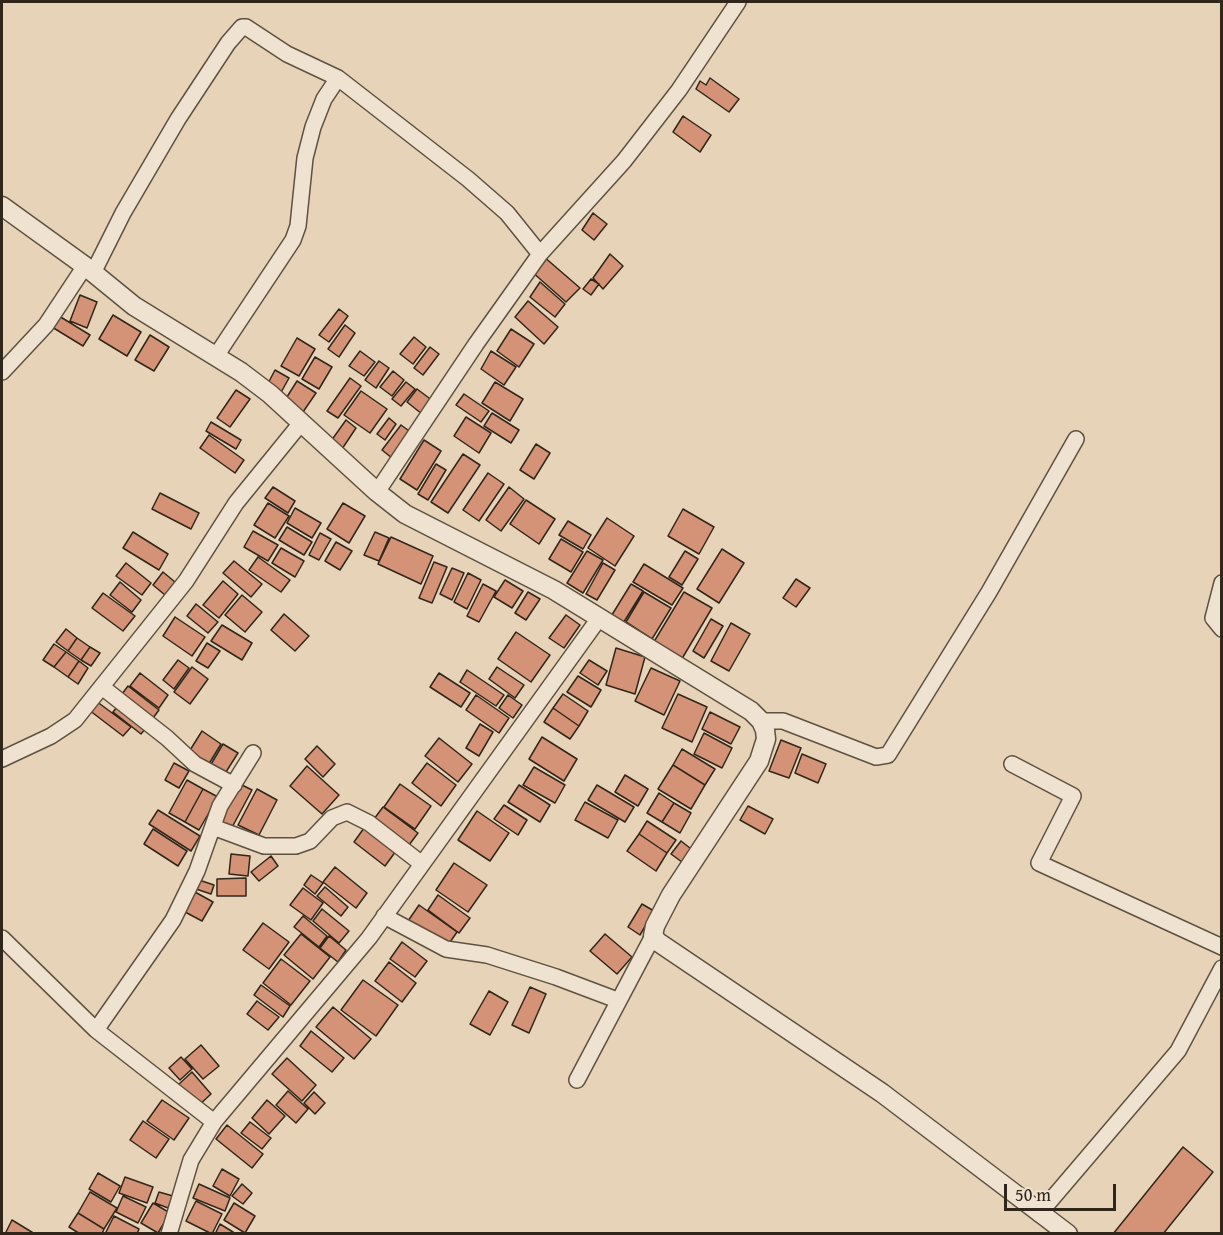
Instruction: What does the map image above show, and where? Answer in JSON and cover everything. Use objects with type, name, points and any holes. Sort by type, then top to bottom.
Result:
[{"type":"street","points":[[377,492],[540,254],[624,161],[679,90],[738,2]]},
{"type":"street","points":[[2,372],[46,325],[89,270],[178,119],[238,29],[246,27],[286,54],[338,78],[468,179],[507,213],[540,254]]},
{"type":"street","points":[[216,356],[293,240],[298,226],[305,158],[313,127],[324,99],[338,78]]},
{"type":"street","points":[[2,206],[134,306],[216,356],[270,394],[377,492],[425,526],[554,590],[737,701],[761,721],[766,739],[759,761],[671,895],[655,926],[654,936],[617,1000],[577,1080]]},
{"type":"street","points":[[2,759],[51,736],[75,720],[186,581],[236,503],[302,423]]},
{"type":"street","points":[[761,721],[783,721],[876,757],[888,755],[989,592],[1076,439]]},
{"type":"street","points":[[1221,583],[1213,618],[1221,629]]},
{"type":"street","points":[[169,1233],[191,1160],[214,1122],[369,938],[600,617]]},
{"type":"street","points":[[102,687],[167,738],[195,764],[234,785]]},
{"type":"street","points":[[96,1030],[172,920],[197,871],[220,806],[253,753]]},
{"type":"street","points":[[1012,764],[1073,796],[1040,863],[1221,947]]},
{"type":"street","points":[[213,827],[264,846],[296,846],[310,841],[332,818],[346,812],[369,823],[422,864]]},
{"type":"street","points":[[384,916],[446,949],[487,955],[617,1000]]},
{"type":"street","points":[[654,936],[664,946],[882,1093],[1039,1214],[1068,1233]]},
{"type":"street","points":[[2,938],[96,1030],[214,1122]]},
{"type":"street","points":[[1039,1214],[1178,1051],[1221,968]]},
{"type":"building","points":[[710,78],[739,99],[729,112],[696,89],[700,81],[706,85]]},
{"type":"building","points":[[683,116],[711,135],[700,152],[673,132]]},
{"type":"building","points":[[593,213],[607,224],[594,240],[582,230]]},
{"type":"building","points":[[610,254],[623,266],[603,289],[593,278]]},
{"type":"building","points":[[543,256],[580,288],[566,302],[531,271]]},
{"type":"building","points":[[591,279],[599,284],[591,295],[583,289]]},
{"type":"building","points":[[540,282],[565,304],[555,317],[530,297]]},
{"type":"building","points":[[80,295],[97,302],[87,328],[70,321]]},
{"type":"building","points":[[528,301],[558,327],[544,344],[515,317]]},
{"type":"building","points":[[339,309],[348,316],[329,342],[319,335]]},
{"type":"building","points":[[113,315],[141,332],[127,356],[99,339]]},
{"type":"building","points":[[59,316],[90,335],[83,346],[52,327]]},
{"type":"building","points":[[345,325],[355,333],[339,357],[328,349]]},
{"type":"building","points":[[511,329],[534,344],[519,367],[497,351]]},
{"type":"building","points":[[150,335],[169,347],[154,371],[135,360]]},
{"type":"building","points":[[414,337],[426,347],[413,364],[400,354]]},
{"type":"building","points":[[297,338],[315,349],[299,376],[281,366]]},
{"type":"building","points":[[430,347],[439,354],[423,375],[414,368]]},
{"type":"building","points":[[360,351],[375,362],[364,376],[349,366]]},
{"type":"building","points":[[491,351],[516,367],[504,385],[481,369]]},
{"type":"building","points":[[315,357],[332,367],[319,389],[302,379]]},
{"type":"building","points":[[379,361],[389,368],[376,388],[365,380]]},
{"type":"building","points":[[275,370],[289,378],[279,396],[265,389]]},
{"type":"building","points":[[393,371],[404,380],[392,396],[380,387]]},
{"type":"building","points":[[350,378],[361,386],[338,418],[327,411]]},
{"type":"building","points":[[297,381],[316,393],[303,412],[285,400]]},
{"type":"building","points":[[406,382],[415,389],[401,406],[392,399]]},
{"type":"building","points":[[495,382],[523,399],[510,421],[482,403]]},
{"type":"building","points":[[417,389],[433,401],[422,414],[407,402]]},
{"type":"building","points":[[236,390],[250,399],[230,427],[217,418]]},
{"type":"building","points":[[361,391],[387,409],[370,433],[344,415]]},
{"type":"building","points":[[464,394],[489,411],[481,422],[456,405]]},
{"type":"building","points":[[492,413],[519,430],[511,443],[484,426]]},
{"type":"building","points":[[466,417],[491,433],[479,453],[454,436]]},
{"type":"building","points":[[389,418],[396,424],[385,440],[377,434]]},
{"type":"building","points":[[346,420],[356,428],[342,449],[331,441]]},
{"type":"building","points":[[211,422],[241,440],[236,449],[206,431]]},
{"type":"building","points":[[401,425],[412,433],[392,458],[382,450]]},
{"type":"building","points":[[209,435],[244,460],[235,473],[200,448]]},
{"type":"building","points":[[424,440],[441,451],[417,490],[400,479]]},
{"type":"building","points":[[536,444],[550,453],[534,479],[520,470]]},
{"type":"building","points":[[463,454],[480,465],[448,513],[431,502]]},
{"type":"building","points":[[436,464],[446,470],[428,500],[418,494]]},
{"type":"building","points":[[488,473],[504,484],[479,521],[463,510]]},
{"type":"building","points":[[273,487],[295,501],[288,513],[265,498]]},
{"type":"building","points":[[509,487],[524,499],[501,531],[486,520]]},
{"type":"building","points":[[160,493],[199,513],[191,529],[152,509]]},
{"type":"building","points":[[526,500],[555,519],[539,544],[510,524]]},
{"type":"building","points":[[268,503],[289,516],[275,538],[254,525]]},
{"type":"building","points":[[343,503],[365,516],[349,543],[327,529]]},
{"type":"building","points":[[295,508],[321,523],[312,538],[287,523]]},
{"type":"building","points":[[683,509],[714,527],[699,554],[668,536]]},
{"type":"building","points":[[607,518],[634,536],[615,566],[588,548]]},
{"type":"building","points":[[568,521],[591,535],[583,549],[559,535]]},
{"type":"building","points":[[287,527],[312,542],[304,555],[279,540]]},
{"type":"building","points":[[253,531],[278,545],[268,561],[244,547]]},
{"type":"building","points":[[133,532],[168,554],[159,570],[123,548]]},
{"type":"building","points":[[375,532],[389,538],[379,561],[364,555]]},
{"type":"building","points":[[320,533],[331,539],[319,560],[309,555]]},
{"type":"building","points":[[391,537],[433,556],[421,584],[378,564]]},
{"type":"building","points":[[561,539],[583,552],[571,572],[549,559]]},
{"type":"building","points":[[336,542],[352,551],[340,570],[325,561]]},
{"type":"building","points":[[281,548],[304,561],[295,577],[272,563]]},
{"type":"building","points":[[722,549],[744,563],[719,603],[697,589]]},
{"type":"building","points":[[587,551],[603,560],[583,593],[567,583]]},
{"type":"building","points":[[685,551],[698,559],[682,585],[669,577]]},
{"type":"building","points":[[258,557],[290,580],[281,592],[249,570]]},
{"type":"building","points":[[234,561],[262,584],[251,597],[223,573]]},
{"type":"building","points":[[434,562],[447,567],[432,603],[419,598]]},
{"type":"building","points":[[126,563],[151,583],[142,595],[116,576]]},
{"type":"building","points":[[603,563],[615,570],[597,600],[586,594]]},
{"type":"building","points":[[644,564],[683,588],[672,605],[633,582]]},
{"type":"building","points":[[452,568],[464,573],[452,600],[440,594]]},
{"type":"building","points":[[163,572],[175,582],[165,595],[153,585]]},
{"type":"building","points":[[468,573],[481,580],[467,609],[454,602]]},
{"type":"building","points":[[796,579],[810,588],[796,607],[783,598]]},
{"type":"building","points":[[505,580],[523,591],[512,608],[494,597]]},
{"type":"building","points":[[223,581],[238,594],[219,618],[203,605]]},
{"type":"building","points":[[120,582],[141,600],[132,612],[110,595]]},
{"type":"building","points":[[483,584],[496,591],[479,622],[467,616]]},
{"type":"building","points":[[631,584],[643,591],[622,625],[610,618]]},
{"type":"building","points":[[528,592],[540,599],[526,620],[515,613]]},
{"type":"building","points":[[644,592],[671,608],[652,639],[626,622]]},
{"type":"building","points":[[684,592],[712,608],[680,662],[652,645]]},
{"type":"building","points":[[103,593],[135,616],[123,631],[92,608]]},
{"type":"building","points":[[242,595],[262,612],[245,632],[225,615]]},
{"type":"building","points":[[196,604],[218,622],[208,633],[187,616]]},
{"type":"building","points":[[284,614],[309,636],[295,651],[271,630]]},
{"type":"building","points":[[566,615],[580,625],[564,648],[549,638]]},
{"type":"building","points":[[175,617],[205,637],[192,656],[163,636]]},
{"type":"building","points":[[711,619],[723,626],[704,658],[693,651]]},
{"type":"building","points":[[731,623],[750,634],[729,671],[711,661]]},
{"type":"building","points":[[222,625],[252,643],[242,660],[211,641]]},
{"type":"building","points":[[66,629],[77,638],[68,651],[56,642]]},
{"type":"building","points":[[516,632],[550,655],[531,682],[498,659]]},
{"type":"building","points":[[77,638],[90,647],[81,660],[68,651]]},
{"type":"building","points":[[207,643],[220,651],[208,668],[196,661]]},
{"type":"building","points":[[54,644],[66,652],[54,667],[43,660]]},
{"type":"building","points":[[90,647],[100,653],[91,666],[81,660]]},
{"type":"building","points":[[616,648],[645,657],[635,694],[606,685]]},
{"type":"building","points":[[66,652],[79,661],[68,677],[54,667]]},
{"type":"building","points":[[178,660],[189,668],[174,689],[163,680]]},
{"type":"building","points":[[589,660],[607,671],[598,685],[580,673]]},
{"type":"building","points":[[79,661],[88,668],[78,684],[68,677]]},
{"type":"building","points":[[192,667],[208,679],[190,704],[174,692]]},
{"type":"building","points":[[497,667],[524,685],[515,698],[489,679]]},
{"type":"building","points":[[651,668],[680,681],[664,715],[635,701]]},
{"type":"building","points":[[467,670],[504,695],[496,706],[460,682]]},
{"type":"building","points":[[140,673],[168,695],[159,708],[130,686]]},
{"type":"building","points":[[439,673],[470,693],[461,707],[430,687]]},
{"type":"building","points":[[578,676],[601,690],[591,707],[567,692]]},
{"type":"building","points":[[128,686],[159,710],[150,722],[119,698]]},
{"type":"building","points":[[563,694],[588,711],[579,726],[553,708]]},
{"type":"building","points":[[678,694],[707,707],[692,742],[662,728]]},
{"type":"building","points":[[476,695],[509,718],[499,733],[466,710]]},
{"type":"building","points":[[508,695],[522,705],[513,718],[499,708]]},
{"type":"building","points":[[96,701],[131,727],[123,736],[89,710]]},
{"type":"building","points":[[121,702],[149,724],[141,734],[113,712]]},
{"type":"building","points":[[553,708],[579,726],[570,739],[544,722]]},
{"type":"building","points":[[710,712],[740,727],[731,744],[702,729]]},
{"type":"building","points":[[480,724],[493,732],[479,756],[466,748]]},
{"type":"building","points":[[202,731],[221,744],[207,767],[187,755]]},
{"type":"building","points":[[704,733],[732,748],[722,768],[694,754]]},
{"type":"building","points":[[542,737],[577,759],[564,781],[529,759]]},
{"type":"building","points":[[439,738],[472,764],[458,782],[425,756]]},
{"type":"building","points":[[781,740],[801,748],[789,778],[769,771]]},
{"type":"building","points":[[223,744],[238,753],[224,775],[210,766]]},
{"type":"building","points":[[317,746],[335,764],[323,777],[305,759]]},
{"type":"building","points":[[682,749],[715,769],[705,785],[673,765]]},
{"type":"building","points":[[802,754],[826,764],[818,783],[795,773]]},
{"type":"building","points":[[174,763],[189,771],[179,788],[165,780]]},
{"type":"building","points":[[427,763],[456,785],[441,806],[412,783]]},
{"type":"building","points":[[673,765],[705,785],[691,809],[658,789]]},
{"type":"building","points":[[307,766],[339,795],[322,814],[290,786]]},
{"type":"building","points":[[534,767],[565,785],[555,803],[523,785]]},
{"type":"building","points":[[625,775],[648,789],[638,806],[615,792]]},
{"type":"building","points":[[187,780],[203,789],[185,822],[169,813]]},
{"type":"building","points":[[240,784],[252,790],[229,833],[217,826]]},
{"type":"building","points":[[400,784],[431,806],[415,829],[384,807]]},
{"type":"building","points":[[519,785],[550,805],[540,822],[508,802]]},
{"type":"building","points":[[597,785],[634,807],[625,822],[588,800]]},
{"type":"building","points":[[203,789],[218,797],[199,830],[185,822]]},
{"type":"building","points":[[257,789],[277,800],[259,835],[238,825]]},
{"type":"building","points":[[659,793],[674,803],[662,822],[647,813]]},
{"type":"building","points":[[585,802],[618,820],[608,838],[575,820]]},
{"type":"building","points":[[674,803],[691,813],[680,833],[662,822]]},
{"type":"building","points":[[504,805],[527,820],[518,835],[494,819]]},
{"type":"building","points":[[748,806],[773,819],[765,834],[740,820]]},
{"type":"building","points":[[383,807],[418,833],[406,849],[371,823]]},
{"type":"building","points":[[158,810],[200,836],[191,851],[149,824]]},
{"type":"building","points":[[477,811],[509,833],[490,861],[458,840]]},
{"type":"building","points":[[647,821],[676,840],[667,853],[639,834]]},
{"type":"building","points":[[364,828],[396,851],[385,866],[354,842]]},
{"type":"building","points":[[153,829],[187,851],[178,866],[144,844]]},
{"type":"building","points":[[639,834],[667,853],[656,871],[627,851]]},
{"type":"building","points":[[681,841],[695,852],[686,865],[671,854]]},
{"type":"building","points":[[231,854],[250,856],[248,876],[229,874]]},
{"type":"building","points":[[271,856],[278,866],[259,881],[251,872]]},
{"type":"building","points":[[454,863],[487,885],[468,912],[436,890]]},
{"type":"building","points":[[335,867],[367,893],[356,908],[323,882]]},
{"type":"building","points":[[311,875],[323,883],[315,894],[304,885]]},
{"type":"building","points":[[246,878],[246,896],[217,896],[217,879]]},
{"type":"building","points":[[199,880],[214,885],[211,894],[196,889]]},
{"type":"building","points":[[325,887],[348,907],[341,916],[317,896]]},
{"type":"building","points":[[303,888],[323,903],[311,920],[290,905]]},
{"type":"building","points":[[195,892],[213,902],[202,921],[185,912]]},
{"type":"building","points":[[438,895],[470,918],[459,933],[428,910]]},
{"type":"building","points":[[642,904],[654,911],[640,935],[628,927]]},
{"type":"building","points":[[419,905],[457,932],[446,948],[408,921]]},
{"type":"building","points":[[322,909],[349,931],[339,943],[313,921]]},
{"type":"building","points":[[303,916],[327,936],[319,947],[294,927]]},
{"type":"building","points":[[263,923],[289,942],[269,969],[243,950]]},
{"type":"building","points":[[301,934],[330,957],[313,979],[284,955]]},
{"type":"building","points":[[605,934],[632,957],[617,974],[590,951]]},
{"type":"building","points":[[329,936],[346,950],[338,962],[320,948]]},
{"type":"building","points":[[402,942],[427,961],[415,977],[390,959]]},
{"type":"building","points":[[281,959],[310,981],[291,1005],[263,983]]},
{"type":"building","points":[[389,962],[416,983],[402,1002],[375,981]]},
{"type":"building","points":[[363,980],[398,1005],[376,1036],[341,1010]]},
{"type":"building","points":[[261,985],[290,1006],[283,1017],[254,995]]},
{"type":"building","points":[[530,987],[546,994],[529,1033],[512,1025]]},
{"type":"building","points":[[489,991],[508,1002],[490,1035],[470,1024]]},
{"type":"building","points":[[257,1001],[279,1017],[268,1030],[247,1014]]},
{"type":"building","points":[[333,1007],[371,1039],[354,1059],[316,1027]]},
{"type":"building","points":[[311,1031],[344,1058],[332,1072],[300,1046]]},
{"type":"building","points":[[201,1045],[219,1066],[203,1079],[185,1059]]},
{"type":"building","points":[[181,1057],[192,1069],[180,1080],[169,1068]]},
{"type":"building","points":[[287,1058],[316,1085],[302,1101],[272,1074]]},
{"type":"building","points":[[192,1072],[211,1094],[197,1107],[178,1085]]},
{"type":"building","points":[[288,1091],[308,1109],[296,1123],[276,1105]]},
{"type":"building","points":[[314,1092],[325,1103],[315,1114],[304,1103]]},
{"type":"building","points":[[162,1100],[189,1118],[174,1140],[147,1121]]},
{"type":"building","points":[[267,1100],[285,1116],[269,1134],[252,1118]]},
{"type":"building","points":[[143,1121],[169,1139],[156,1158],[130,1140]]},
{"type":"building","points":[[250,1122],[271,1138],[262,1149],[241,1133]]},
{"type":"building","points":[[227,1125],[263,1154],[252,1168],[216,1139]]},
{"type":"building","points":[[1183,1147],[1213,1172],[1163,1234],[1113,1234]]},
{"type":"building","points":[[222,1169],[239,1179],[230,1196],[213,1186]]},
{"type":"building","points":[[98,1173],[120,1186],[111,1202],[89,1189]]},
{"type":"building","points":[[125,1177],[153,1187],[147,1203],[119,1193]]},
{"type":"building","points":[[199,1184],[230,1198],[225,1211],[193,1198]]},
{"type":"building","points":[[242,1184],[252,1193],[243,1204],[232,1196]]},
{"type":"building","points":[[90,1192],[117,1208],[104,1229],[78,1213]]},
{"type":"building","points":[[159,1192],[173,1196],[168,1208],[155,1203]]},
{"type":"building","points":[[123,1196],[146,1207],[138,1223],[116,1212]]},
{"type":"building","points":[[196,1201],[222,1214],[212,1234],[186,1221]]},
{"type":"building","points":[[153,1203],[170,1213],[158,1233],[141,1223]]},
{"type":"building","points":[[234,1203],[255,1216],[245,1233],[224,1220]]},
{"type":"building","points":[[78,1213],[104,1229],[102,1234],[80,1234],[69,1227]]},
{"type":"building","points":[[114,1216],[139,1229],[137,1234],[105,1234]]},
{"type":"building","points":[[12,1220],[35,1234],[5,1234]]},
{"type":"building","points":[[220,1224],[233,1232],[232,1234],[215,1234]]}]
